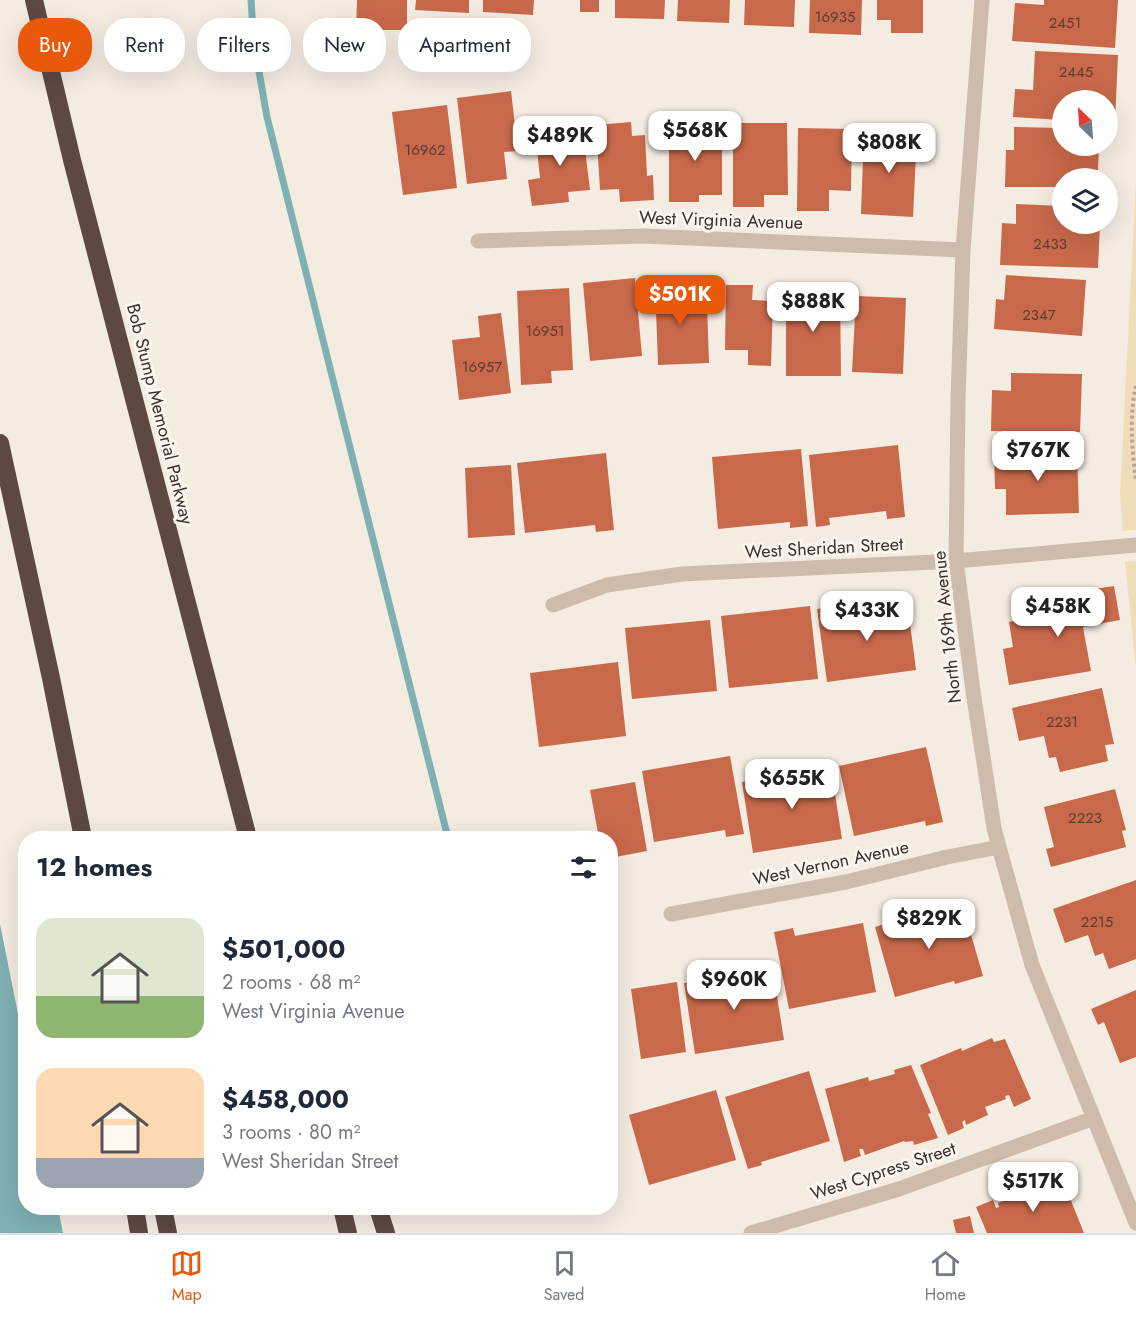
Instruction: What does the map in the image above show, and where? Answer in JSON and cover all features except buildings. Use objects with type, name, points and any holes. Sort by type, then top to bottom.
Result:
[{"type":"highway","name":"Bob Stump Memorial Parkway","points":[[34,0],[75,171],[246,831]]},
{"type":"highway","points":[[0,442],[82,831]]},
{"type":"highway","points":[[136,1215],[140,1233]]},
{"type":"highway","points":[[164,1215],[168,1233]]},
{"type":"highway","points":[[344,1215],[348,1233]]},
{"type":"highway","points":[[380,1215],[386,1233]]},
{"type":"street","name":"North 169th Avenue","points":[[982,0],[963,250],[956,561],[974,698],[999,847],[1032,965],[1136,1224]]},
{"type":"street","name":"West Virginia Avenue","points":[[478,242],[643,236],[963,250]]},
{"type":"street","name":"West Sheridan Street","points":[[553,605],[607,585],[682,574],[956,561],[1136,545]]},
{"type":"street","name":"West Vernon Avenue","points":[[671,914],[846,882],[947,857],[999,847]]},
{"type":"street","name":"West Cypress Street","points":[[751,1233],[899,1190],[1094,1118]]},
{"type":"path","points":[[1136,386],[1133,404],[1132,447],[1136,481]]},
{"type":"sand","points":[[1136,182],[1136,530],[1123,531],[1120,495]]},
{"type":"sand","points":[[1136,561],[1136,668],[1125,562]]},
{"type":"water","points":[[0,924],[18,1014],[18,1215],[59,1215],[63,1233],[0,1233]]},
{"type":"waterway","points":[[251,0],[254,43],[267,117],[446,831]]}]
